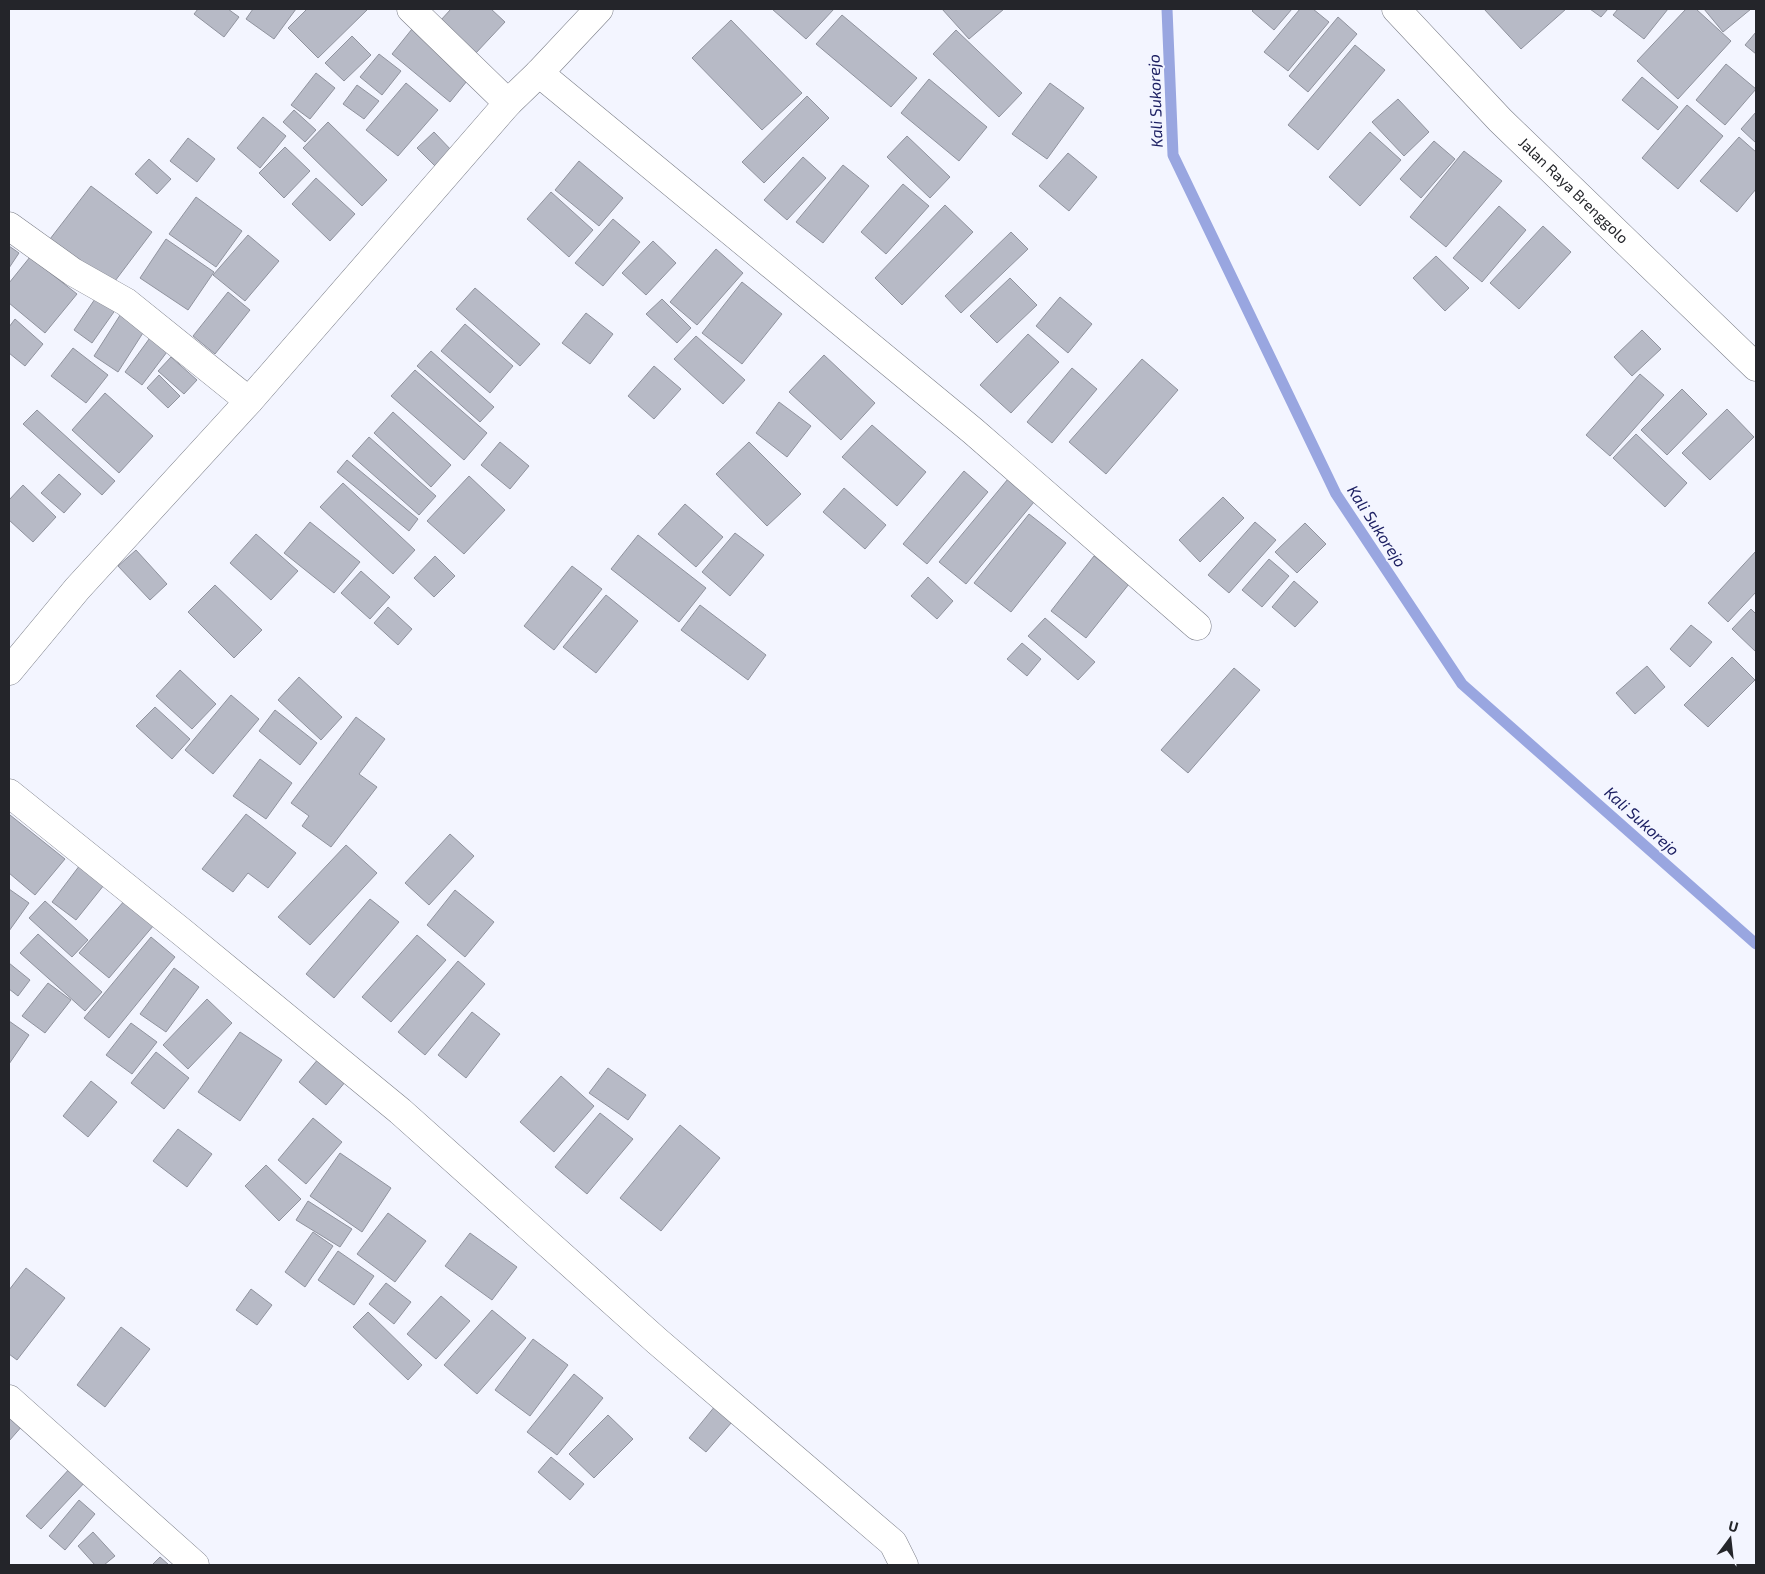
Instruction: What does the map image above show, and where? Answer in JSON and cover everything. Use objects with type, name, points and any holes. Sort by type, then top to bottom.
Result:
[{"type":"street","points":[[411,9],[508,103]]},
{"type":"street","points":[[9,671],[76,589],[249,401],[508,103],[599,9]]},
{"type":"street","name":"Jalan Raya Brenggolo","points":[[1396,9],[1500,120],[1756,367]]},
{"type":"street","points":[[539,73],[973,431],[1197,626]]},
{"type":"street","points":[[9,226],[73,272],[126,302],[249,401]]},
{"type":"street","points":[[9,793],[182,932],[400,1112],[657,1341],[893,1544],[904,1565]]},
{"type":"street","points":[[9,1399],[195,1565]]},
{"type":"building","points":[[198,9],[228,9],[239,17],[224,37],[194,14]]},
{"type":"building","points":[[253,9],[296,9],[274,39],[246,19]]},
{"type":"building","points":[[307,9],[368,9],[318,58],[288,28]]},
{"type":"building","points":[[451,9],[491,9],[505,22],[475,54],[440,21]]},
{"type":"building","points":[[772,9],[834,9],[806,39]]},
{"type":"building","points":[[942,9],[1004,9],[969,39]]},
{"type":"building","points":[[1254,9],[1292,9],[1274,30],[1252,11]]},
{"type":"building","points":[[1300,9],[1313,9],[1329,22],[1288,71],[1264,52]]},
{"type":"building","points":[[1484,9],[1566,9],[1521,49]]},
{"type":"building","points":[[1590,9],[1608,9],[1601,17]]},
{"type":"building","points":[[1618,9],[1668,9],[1644,39],[1613,15]]},
{"type":"building","points":[[1686,9],[1696,9],[1731,41],[1678,99],[1637,61]]},
{"type":"building","points":[[1704,9],[1751,9],[1723,32]]},
{"type":"building","points":[[842,15],[917,78],[891,107],[816,44]]},
{"type":"building","points":[[1338,17],[1357,34],[1308,92],[1289,76]]},
{"type":"building","points":[[731,20],[802,93],[762,130],[692,58]]},
{"type":"building","points":[[412,29],[471,76],[450,102],[392,54]]},
{"type":"building","points":[[956,30],[1022,93],[999,117],[933,54]]},
{"type":"building","points":[[1756,32],[1756,54],[1745,45]]},
{"type":"building","points":[[352,36],[371,55],[344,81],[325,63]]},
{"type":"building","points":[[1355,45],[1385,70],[1318,150],[1288,125]]},
{"type":"building","points":[[379,54],[401,71],[382,95],[360,77]]},
{"type":"building","points":[[1726,64],[1756,89],[1725,125],[1696,100]]},
{"type":"building","points":[[316,73],[335,88],[310,119],[291,105]]},
{"type":"building","points":[[1642,77],[1678,107],[1658,130],[1622,100]]},
{"type":"building","points":[[929,79],[987,127],[959,161],[901,113]]},
{"type":"building","points":[[406,83],[438,110],[398,156],[366,130]]},
{"type":"building","points":[[1050,83],[1084,108],[1047,159],[1012,134]]},
{"type":"building","points":[[357,85],[379,101],[364,119],[343,104]]},
{"type":"building","points":[[807,96],[829,118],[764,183],[742,162]]},
{"type":"building","points":[[1398,99],[1429,132],[1404,156],[1372,122]]},
{"type":"building","points":[[1687,105],[1723,136],[1678,189],[1642,158]]},
{"type":"building","points":[[294,110],[316,130],[305,142],[283,122]]},
{"type":"building","points":[[1756,112],[1756,143],[1741,129]]},
{"type":"building","points":[[263,117],[286,136],[260,168],[237,148]]},
{"type":"building","points":[[328,122],[387,180],[362,206],[303,148]]},
{"type":"building","points":[[434,132],[453,152],[437,168],[417,148]]},
{"type":"building","points":[[1370,132],[1401,160],[1360,206],[1329,177]]},
{"type":"building","points":[[907,136],[950,177],[930,198],[887,157]]},
{"type":"building","points":[[1739,137],[1756,152],[1756,189],[1737,212],[1700,181]]},
{"type":"building","points":[[188,138],[215,159],[197,182],[170,161]]},
{"type":"building","points":[[1434,141],[1455,159],[1421,198],[1400,179]]},
{"type":"building","points":[[285,147],[310,171],[284,198],[259,173]]},
{"type":"building","points":[[1464,151],[1502,181],[1446,247],[1410,217]]},
{"type":"building","points":[[1068,153],[1097,177],[1069,211],[1039,186]]},
{"type":"building","points":[[803,157],[826,178],[787,220],[764,200]]},
{"type":"building","points":[[149,159],[171,179],[157,194],[135,174]]},
{"type":"building","points":[[579,161],[623,198],[599,226],[555,190]]},
{"type":"building","points":[[843,165],[869,186],[823,243],[796,222]]},
{"type":"building","points":[[316,178],[355,214],[330,241],[292,204]]},
{"type":"building","points":[[903,184],[929,206],[886,254],[861,232]]},
{"type":"building","points":[[91,186],[152,232],[112,285],[50,239]]},
{"type":"building","points":[[551,192],[593,230],[569,257],[527,219]]},
{"type":"building","points":[[196,197],[242,231],[216,267],[169,234]]},
{"type":"building","points":[[945,205],[973,232],[902,305],[875,278]]},
{"type":"building","points":[[1499,206],[1526,230],[1482,282],[1453,258]]},
{"type":"building","points":[[613,219],[640,242],[603,286],[575,263]]},
{"type":"building","points":[[1543,226],[1571,252],[1519,309],[1490,283]]},
{"type":"building","points":[[1011,232],[1028,249],[961,313],[945,296]]},
{"type":"building","points":[[248,235],[279,261],[245,301],[213,275]]},
{"type":"building","points":[[166,239],[214,272],[188,310],[140,278]]},
{"type":"building","points":[[653,241],[676,263],[646,295],[622,273]]},
{"type":"building","points":[[9,246],[19,253],[9,268]]},
{"type":"building","points":[[716,249],[743,273],[697,325],[670,302]]},
{"type":"building","points":[[1436,256],[1469,288],[1445,311],[1413,278]]},
{"type":"building","points":[[30,257],[77,294],[45,333],[9,303],[9,283]]},
{"type":"building","points":[[1010,278],[1037,305],[997,343],[970,316]]},
{"type":"building","points":[[742,282],[782,314],[742,364],[702,333]]},
{"type":"building","points":[[475,288],[540,344],[520,366],[456,309]]},
{"type":"building","points":[[228,292],[250,310],[215,354],[193,336]]},
{"type":"building","points":[[97,296],[116,309],[92,343],[74,330]]},
{"type":"building","points":[[1060,297],[1092,324],[1068,353],[1036,326]]},
{"type":"building","points":[[662,299],[691,328],[677,343],[646,314]]},
{"type":"building","points":[[124,309],[148,325],[118,372],[94,356]]},
{"type":"building","points":[[586,313],[613,334],[590,364],[562,343]]},
{"type":"building","points":[[15,319],[43,344],[25,366],[9,353],[9,327]]},
{"type":"building","points":[[465,324],[513,366],[490,393],[441,351]]},
{"type":"building","points":[[1642,330],[1661,349],[1632,376],[1614,357]]},
{"type":"building","points":[[1028,334],[1059,362],[1011,413],[980,385]]},
{"type":"building","points":[[152,335],[170,348],[142,385],[125,372]]},
{"type":"building","points":[[696,336],[745,380],[723,404],[674,359]]},
{"type":"building","points":[[73,348],[108,375],[86,403],[51,376]]},
{"type":"building","points":[[431,351],[494,407],[480,422],[417,366]]},
{"type":"building","points":[[824,355],[875,403],[841,440],[789,392]]},
{"type":"building","points":[[171,357],[197,380],[184,394],[158,371]]},
{"type":"building","points":[[1142,359],[1178,390],[1106,474],[1069,442]]},
{"type":"building","points":[[654,366],[681,389],[654,419],[628,396]]},
{"type":"building","points":[[1072,368],[1097,389],[1052,443],[1027,422]]},
{"type":"building","points":[[415,370],[487,433],[464,460],[391,396]]},
{"type":"building","points":[[1640,374],[1664,395],[1610,456],[1586,435]]},
{"type":"building","points":[[159,375],[180,396],[168,408],[147,388]]},
{"type":"building","points":[[1682,389],[1707,414],[1667,455],[1641,430]]},
{"type":"building","points":[[105,393],[153,436],[119,473],[72,430]]},
{"type":"building","points":[[779,402],[811,426],[787,457],[756,433]]},
{"type":"building","points":[[1727,409],[1754,437],[1710,480],[1682,453]]},
{"type":"building","points":[[37,410],[115,481],[102,495],[23,424]]},
{"type":"building","points":[[393,412],[451,465],[431,487],[374,433]]},
{"type":"building","points":[[872,425],[926,472],[897,506],[842,457]]},
{"type":"building","points":[[1636,434],[1687,483],[1665,507],[1613,458]]},
{"type":"building","points":[[369,437],[436,496],[419,515],[352,456]]},
{"type":"building","points":[[500,442],[529,466],[510,489],[481,465]]},
{"type":"building","points":[[749,442],[801,494],[767,526],[716,474]]},
{"type":"building","points":[[347,460],[418,519],[409,531],[337,472]]},
{"type":"building","points":[[964,471],[988,492],[927,564],[903,544]]},
{"type":"building","points":[[59,474],[81,494],[64,513],[41,493]]},
{"type":"building","points":[[469,476],[505,510],[464,554],[427,521]]},
{"type":"building","points":[[1008,479],[1034,502],[966,584],[939,562]]},
{"type":"building","points":[[343,483],[415,550],[393,574],[320,507]]},
{"type":"building","points":[[23,485],[56,517],[33,542],[9,520],[9,500]]},
{"type":"building","points":[[844,488],[886,525],[865,549],[823,512]]},
{"type":"building","points":[[1223,497],[1244,518],[1200,562],[1179,540]]},
{"type":"building","points":[[685,504],[723,537],[696,567],[658,534]]},
{"type":"building","points":[[1029,514],[1066,543],[1011,612],[974,583]]},
{"type":"building","points":[[310,522],[360,562],[334,593],[284,553]]},
{"type":"building","points":[[1255,522],[1276,540],[1229,593],[1208,575]]},
{"type":"building","points":[[1305,523],[1326,544],[1297,573],[1275,552]]},
{"type":"building","points":[[735,533],[764,555],[730,596],[702,572]]},
{"type":"building","points":[[256,534],[298,571],[271,600],[230,563]]},
{"type":"building","points":[[638,535],[706,588],[679,622],[611,569]]},
{"type":"building","points":[[136,550],[167,584],[150,600],[118,566]]},
{"type":"building","points":[[1756,551],[1756,592],[1728,622],[1708,603]]},
{"type":"building","points":[[435,556],[455,576],[434,597],[414,578]]},
{"type":"building","points":[[1094,556],[1129,584],[1086,638],[1051,611]]},
{"type":"building","points":[[1269,559],[1289,576],[1262,607],[1242,590]]},
{"type":"building","points":[[572,566],[602,589],[554,650],[524,626]]},
{"type":"building","points":[[361,571],[390,597],[370,619],[341,593]]},
{"type":"building","points":[[928,577],[953,601],[937,619],[911,596]]},
{"type":"building","points":[[1294,581],[1318,602],[1295,627],[1272,607]]},
{"type":"building","points":[[215,585],[262,630],[234,658],[188,612]]},
{"type":"building","points":[[606,595],[638,621],[596,673],[563,647]]},
{"type":"building","points":[[700,605],[766,655],[748,680],[681,630]]},
{"type":"building","points":[[388,607],[412,629],[398,645],[374,623]]},
{"type":"building","points":[[1751,609],[1756,614],[1756,652],[1732,629]]},
{"type":"building","points":[[1045,618],[1095,662],[1078,680],[1028,636]]},
{"type":"building","points":[[1691,625],[1712,642],[1690,667],[1670,649]]},
{"type":"building","points":[[1022,643],[1041,659],[1027,676],[1007,659]]},
{"type":"building","points":[[1732,657],[1755,680],[1708,727],[1684,705]]},
{"type":"building","points":[[1647,666],[1665,687],[1635,714],[1616,693]]},
{"type":"building","points":[[1234,668],[1260,690],[1188,773],[1161,750]]},
{"type":"building","points":[[180,670],[216,704],[192,729],[156,696]]},
{"type":"building","points":[[299,677],[342,717],[321,740],[278,700]]},
{"type":"building","points":[[231,695],[259,719],[213,774],[185,750]]},
{"type":"building","points":[[155,707],[190,739],[172,759],[136,726]]},
{"type":"building","points":[[275,710],[317,743],[300,765],[259,731]]},
{"type":"building","points":[[356,717],[385,739],[359,774],[377,787],[331,847],[302,826],[309,816],[291,803]]},
{"type":"building","points":[[260,759],[292,783],[266,819],[233,796]]},
{"type":"building","points":[[246,814],[296,853],[268,888],[248,873],[233,892],[202,869]]},
{"type":"building","points":[[10,815],[65,859],[35,895],[9,873]]},
{"type":"building","points":[[450,834],[474,856],[429,905],[405,883]]},
{"type":"building","points":[[346,845],[377,873],[310,945],[278,917]]},
{"type":"building","points":[[83,861],[108,880],[76,920],[52,902]]},
{"type":"building","points":[[9,889],[29,903],[9,931]]},
{"type":"building","points":[[455,890],[494,922],[465,957],[427,925]]},
{"type":"building","points":[[370,899],[399,922],[334,998],[306,974]]},
{"type":"building","points":[[125,900],[154,925],[109,978],[79,953]]},
{"type":"building","points":[[45,901],[88,940],[72,957],[29,918]]},
{"type":"building","points":[[38,934],[102,992],[85,1011],[20,953]]},
{"type":"building","points":[[417,935],[446,960],[391,1022],[362,997]]},
{"type":"building","points":[[151,937],[175,957],[109,1038],[84,1018]]},
{"type":"building","points":[[458,961],[485,984],[425,1055],[398,1032]]},
{"type":"building","points":[[9,963],[30,980],[18,996],[9,989]]},
{"type":"building","points":[[174,968],[199,987],[166,1032],[140,1014]]},
{"type":"building","points":[[48,983],[71,1000],[45,1033],[22,1016]]},
{"type":"building","points":[[207,999],[232,1023],[188,1069],[163,1045]]},
{"type":"building","points":[[472,1012],[500,1034],[466,1078],[438,1055]]},
{"type":"building","points":[[9,1021],[29,1035],[9,1064]]},
{"type":"building","points":[[131,1023],[157,1042],[132,1074],[106,1055]]},
{"type":"building","points":[[240,1032],[282,1060],[240,1121],[198,1092]]},
{"type":"building","points":[[156,1052],[189,1078],[164,1109],[131,1083]]},
{"type":"building","points":[[319,1058],[346,1081],[326,1105],[299,1082]]},
{"type":"building","points":[[608,1068],[646,1095],[628,1120],[589,1093]]},
{"type":"building","points":[[561,1076],[594,1106],[554,1152],[520,1122]]},
{"type":"building","points":[[91,1081],[117,1102],[88,1137],[63,1116]]},
{"type":"building","points":[[600,1113],[633,1139],[587,1194],[555,1167]]},
{"type":"building","points":[[313,1118],[342,1142],[306,1184],[278,1160]]},
{"type":"building","points":[[680,1125],[720,1158],[661,1231],[620,1198]]},
{"type":"building","points":[[178,1129],[212,1154],[187,1187],[153,1161]]},
{"type":"building","points":[[340,1153],[391,1188],[362,1232],[310,1196]]},
{"type":"building","points":[[266,1165],[301,1199],[279,1221],[245,1186]]},
{"type":"building","points":[[308,1201],[352,1229],[340,1247],[296,1220]]},
{"type":"building","points":[[388,1213],[426,1241],[395,1282],[357,1254]]},
{"type":"building","points":[[313,1232],[333,1246],[305,1287],[285,1272]]},
{"type":"building","points":[[470,1233],[517,1267],[492,1300],[445,1266]]},
{"type":"building","points":[[338,1251],[374,1276],[354,1305],[318,1280]]},
{"type":"building","points":[[26,1268],[65,1298],[17,1360],[9,1354],[9,1290]]},
{"type":"building","points":[[386,1283],[411,1302],[394,1324],[369,1304]]},
{"type":"building","points":[[251,1289],[272,1305],[257,1325],[236,1310]]},
{"type":"building","points":[[441,1296],[470,1321],[436,1359],[407,1334]]},
{"type":"building","points":[[492,1310],[526,1338],[477,1394],[444,1365]]},
{"type":"building","points":[[368,1312],[422,1365],[408,1380],[353,1327]]},
{"type":"building","points":[[121,1327],[150,1349],[105,1407],[77,1385]]},
{"type":"building","points":[[533,1339],[568,1365],[530,1416],[495,1390]]},
{"type":"building","points":[[574,1374],[603,1398],[557,1455],[527,1432]]},
{"type":"building","points":[[720,1400],[738,1415],[706,1452],[689,1438]]},
{"type":"building","points":[[9,1412],[23,1425],[9,1441]]},
{"type":"building","points":[[608,1415],[633,1439],[594,1478],[569,1454]]},
{"type":"building","points":[[551,1457],[584,1484],[570,1500],[538,1472]]},
{"type":"building","points":[[72,1466],[87,1480],[41,1529],[26,1516]]},
{"type":"building","points":[[79,1500],[95,1514],[65,1550],[49,1536]]},
{"type":"building","points":[[93,1532],[115,1556],[104,1565],[95,1565],[78,1546]]},
{"type":"building","points":[[160,1557],[169,1565],[152,1565]]},
{"type":"waterway","name":"Kali Sukorejo","points":[[1167,9],[1173,155],[1336,494],[1462,684],[1756,944]]}]
